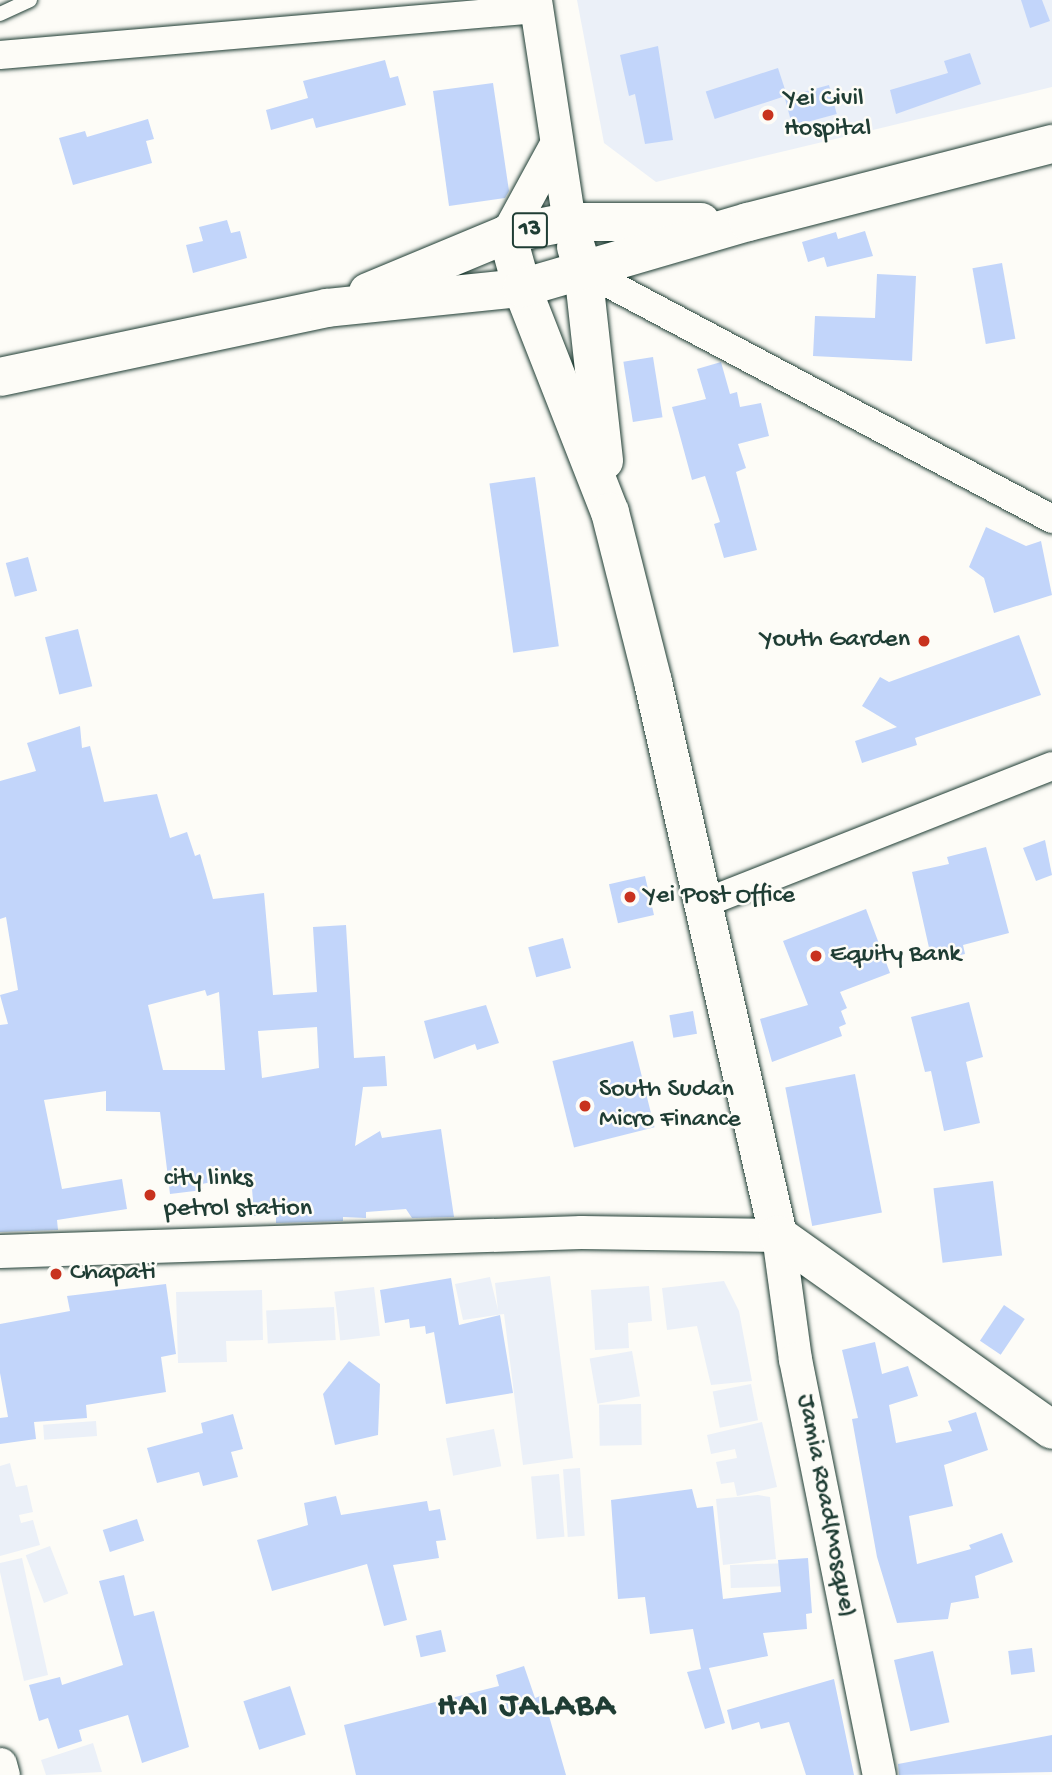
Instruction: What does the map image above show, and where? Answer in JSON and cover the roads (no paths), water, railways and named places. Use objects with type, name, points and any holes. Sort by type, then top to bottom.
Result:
[{"type":"main road","name":"13","points":[[327,308],[507,234],[569,222],[748,222],[1052,144]]},
{"type":"main road","points":[[569,222],[583,270],[610,512],[778,1236],[1052,1430]]},
{"type":"main road","points":[[583,270],[748,222]]},
{"type":"main road","points":[[507,234],[522,288],[610,512]]},
{"type":"main road","name":"13","points":[[0,377],[327,308],[522,288],[583,270]]},
{"type":"street","points":[[0,55],[536,5],[555,146],[569,222]]},
{"type":"street","points":[[507,234],[555,146]]},
{"type":"street","points":[[583,270],[1052,519]]},
{"type":"street","points":[[702,904],[1052,766]]},
{"type":"street","points":[[0,1251],[581,1232],[778,1236]]},
{"type":"street","name":"Jamia Road(Mosque)","points":[[778,1236],[795,1359],[879,1775]]},
{"type":"street","points":[[0,1764],[3,1775]]},
{"type":"lane","points":[[0,14],[30,0]]},
{"type":"place","name":"Yei Civil Hospital","points":[[768,115]]},
{"type":"place","name":"Youth Garden","points":[[924,641]]},
{"type":"place","name":"Yei Post Office","points":[[630,897]]},
{"type":"place","name":"Equity Bank","points":[[816,956]]},
{"type":"place","name":"South Sudan Micro Finance","points":[[585,1106]]},
{"type":"place","name":"city links petrol station","points":[[150,1195]]},
{"type":"place","name":"Chapati","points":[[56,1274]]},
{"type":"district","name":"HAI JALABA","points":[[527,1708]]}]
